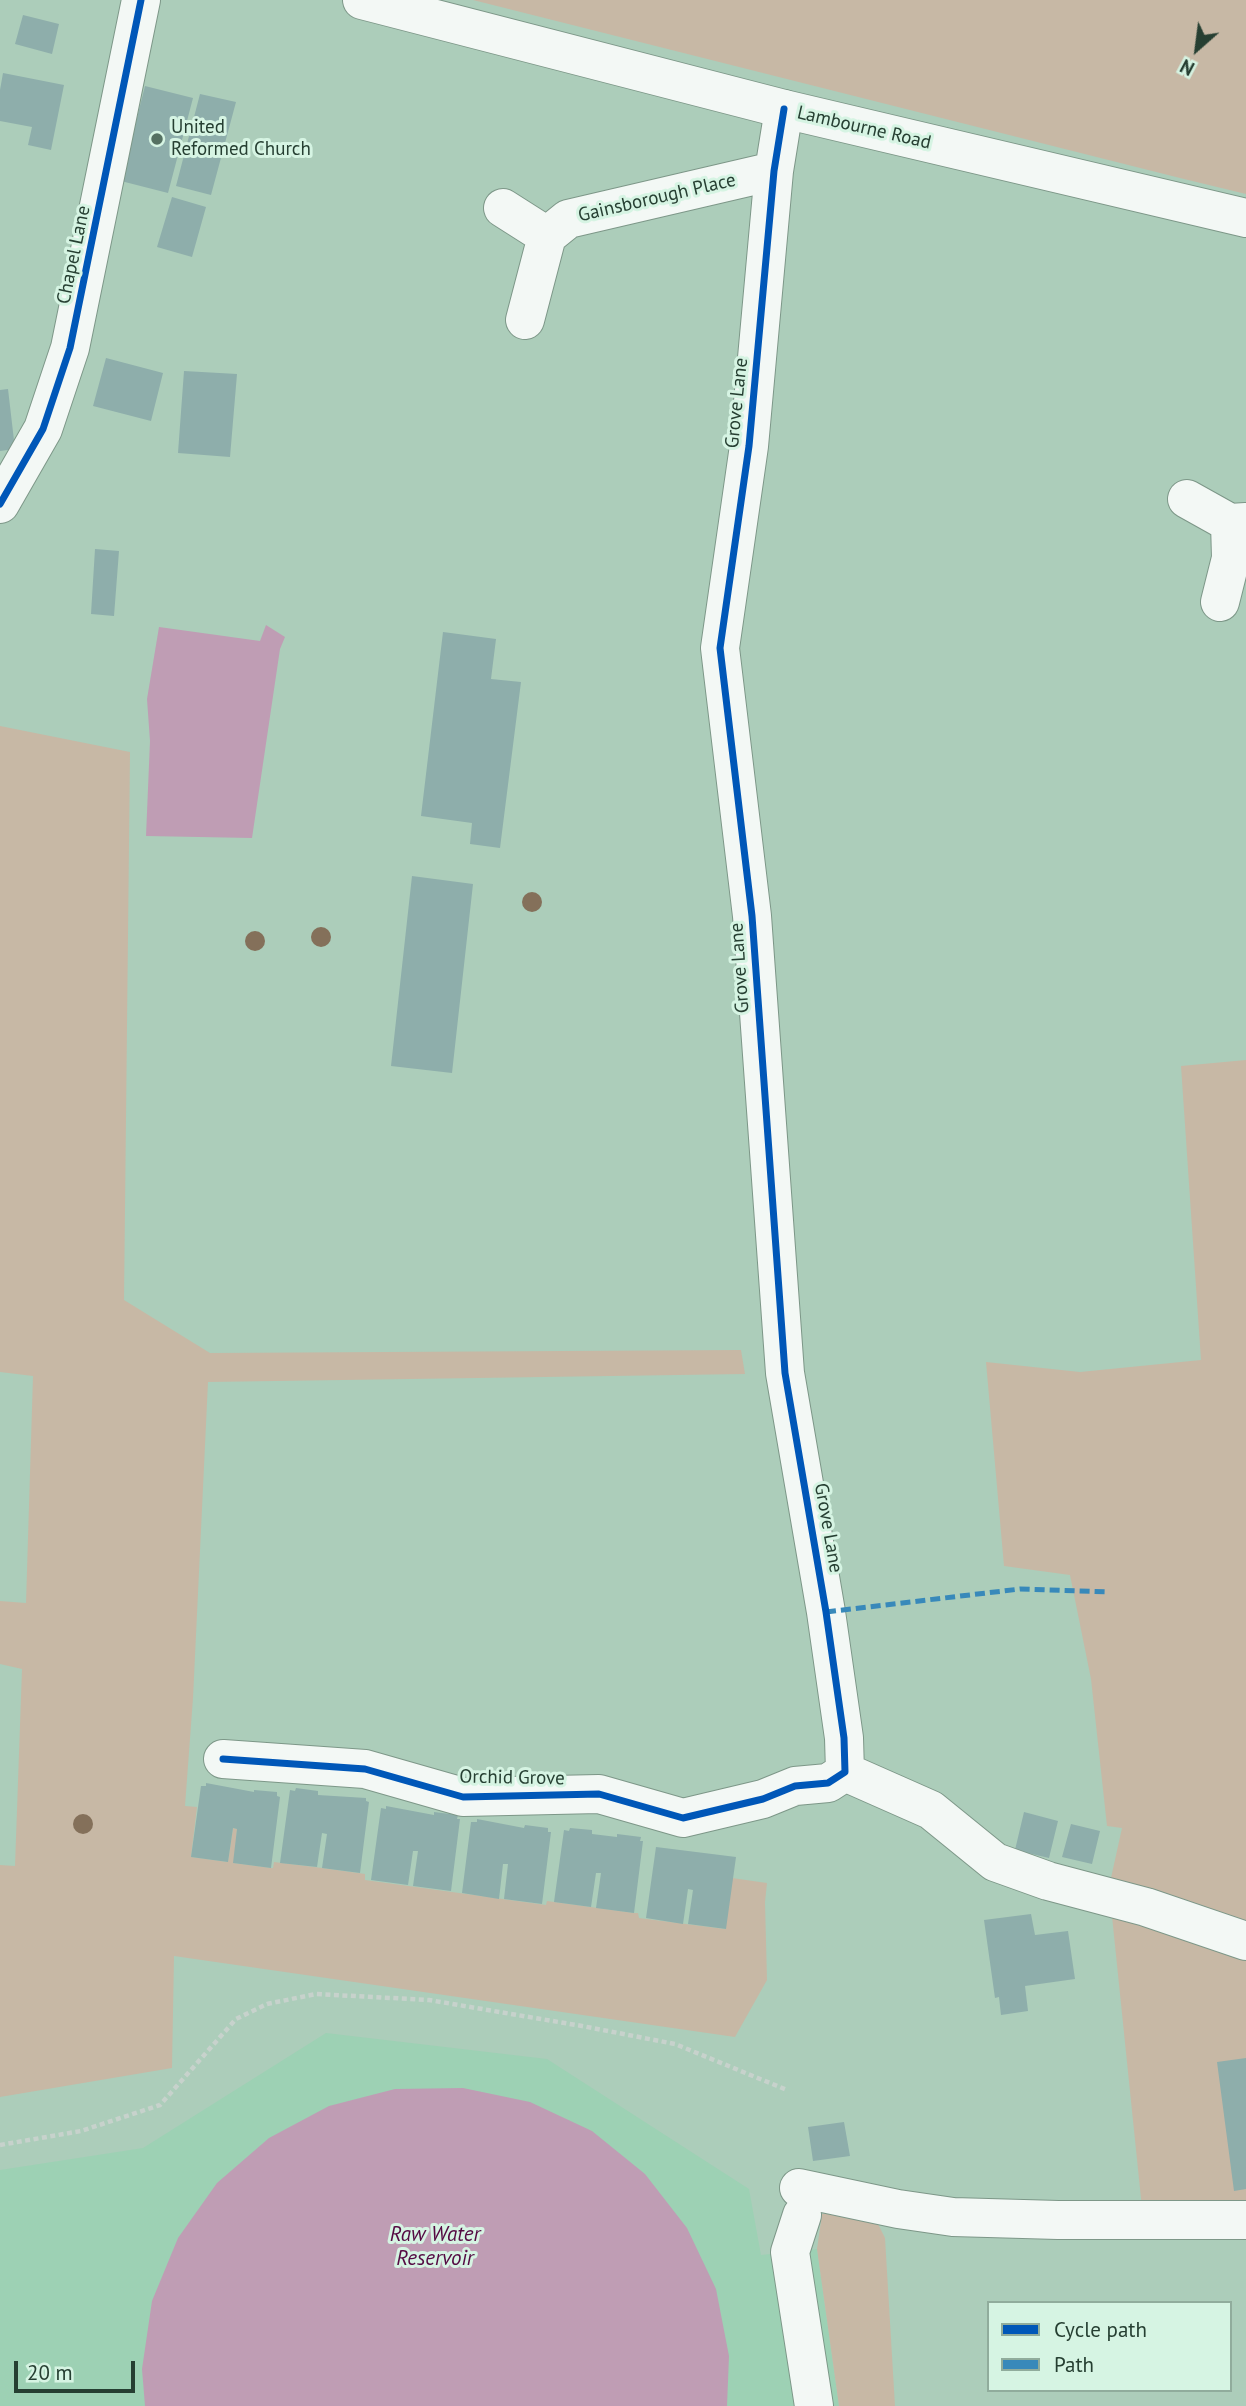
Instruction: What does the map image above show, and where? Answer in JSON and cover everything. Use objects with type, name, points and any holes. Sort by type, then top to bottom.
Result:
[{"type":"street","name":"Chapel Lane","points":[[0,505],[43,429],[69,348],[141,0]]},
{"type":"street","name":"Lambourne Road","points":[[362,0],[784,109],[1246,218]]},
{"type":"street","name":"Grove Lane","points":[[784,109],[774,171],[749,446],[720,648],[752,916],[785,1373],[827,1612],[844,1738],[845,1772]]},
{"type":"street","name":"Gainsborough Place","points":[[547,236],[568,219],[774,171]]},
{"type":"street","points":[[503,208],[547,236],[525,320]]},
{"type":"street","points":[[1187,499],[1238,523],[1220,602]]},
{"type":"street","name":"Orchid Grove","points":[[223,1759],[365,1769],[463,1797],[599,1794],[684,1818],[763,1799],[795,1786],[828,1783],[845,1772]]},
{"type":"street","points":[[845,1772],[931,1810],[995,1862],[1048,1881],[1146,1907],[1246,1941]]},
{"type":"street","points":[[814,2406],[790,2252],[800,2202],[898,2208],[953,2217],[1246,2220]]},
{"type":"path","points":[[0,2145],[81,2130],[160,2105],[236,2019],[267,2004],[316,1994],[429,2000],[675,2044],[787,2090]]},
{"type":"shaded area","points":[[473,0],[1246,0],[1246,194],[1180,178]]},
{"type":"shaded area","points":[[0,726],[130,752],[124,1300],[210,1353],[741,1350],[745,1374],[208,1382],[193,1698],[185,1806],[197,1807],[191,1857],[228,1862],[233,1828],[237,1829],[234,1863],[273,1868],[274,1862],[322,1868],[365,1874],[365,1880],[546,1905],[547,1901],[638,1913],[639,1918],[725,1929],[732,1878],[767,1883],[767,1980],[735,2037],[174,1956],[172,2068],[0,2097],[0,1865],[15,1866],[22,1669],[0,1664],[0,1601],[26,1603],[33,1376],[0,1372]]},
{"type":"shaded area","points":[[1246,1060],[1246,2210],[1142,2208],[1109,1887],[1122,1828],[1107,1826],[1091,1679],[1070,1575],[1004,1566],[986,1362],[1080,1372],[1201,1360],[1181,1066]]},
{"type":"shaded area","name":"Raw Water Reservoir","points":[[326,2033],[547,2059],[749,2189],[761,2255],[817,2249],[839,2406],[0,2406],[0,2170],[143,2148]]},
{"type":"shaded area","points":[[870,2208],[885,2238],[895,2406],[839,2406],[817,2249],[822,2214]]},
{"type":"water","points":[[266,625],[285,637],[280,649],[252,838],[146,836],[150,741],[147,699],[159,627],[260,641]]},
{"type":"water","name":"Raw Water Reservoir","points":[[463,2088],[530,2102],[592,2131],[645,2174],[687,2228],[716,2289],[729,2356],[727,2406],[145,2406],[142,2369],[152,2301],[178,2238],[217,2183],[269,2138],[329,2106],[395,2089]]},
{"type":"building","points":[[23,15],[59,24],[52,54],[15,44]]},
{"type":"building","points":[[3,73],[64,85],[51,150],[28,145],[32,127],[0,121]]},
{"type":"building","name":"United Reformed Church","points":[[145,86],[193,98],[168,193],[121,181]]},
{"type":"building","points":[[200,94],[236,102],[211,195],[176,186]]},
{"type":"building","points":[[172,197],[206,207],[192,257],[157,247]]},
{"type":"building","points":[[106,358],[163,373],[151,421],[93,406]]},
{"type":"building","points":[[184,371],[237,374],[230,457],[178,453]]},
{"type":"building","points":[[8,389],[15,449],[0,451],[0,390]]},
{"type":"building","points":[[95,549],[119,551],[114,616],[91,614]]},
{"type":"building","points":[[443,632],[496,639],[491,679],[521,682],[500,848],[470,844],[472,823],[421,816]]},
{"type":"building","points":[[412,876],[473,884],[452,1073],[391,1066]]},
{"type":"building","points":[[206,1783],[254,1792],[277,1792],[280,1797],[271,1868],[233,1863],[237,1829],[233,1828],[228,1862],[191,1857],[201,1786],[206,1786]]},
{"type":"building","points":[[296,1788],[318,1791],[318,1795],[366,1798],[369,1802],[360,1873],[322,1868],[327,1834],[322,1833],[317,1867],[280,1863],[290,1790],[295,1791]]},
{"type":"building","points":[[386,1806],[434,1815],[434,1812],[458,1815],[457,1819],[460,1819],[451,1891],[413,1886],[418,1851],[413,1851],[408,1885],[371,1880],[381,1808],[386,1809]]},
{"type":"building","points":[[1024,1812],[1058,1821],[1049,1858],[1015,1850]]},
{"type":"building","points":[[477,1819],[524,1828],[525,1825],[548,1828],[548,1832],[551,1832],[542,1904],[504,1899],[508,1864],[503,1864],[499,1899],[462,1893],[471,1822],[477,1822]]},
{"type":"building","points":[[1071,1824],[1100,1831],[1092,1864],[1062,1857]]},
{"type":"building","points":[[570,1828],[592,1830],[592,1834],[641,1837],[640,1841],[643,1841],[634,1913],[596,1908],[601,1873],[596,1873],[591,1907],[554,1902],[564,1830],[569,1831]]},
{"type":"building","points":[[656,1847],[736,1857],[726,1929],[688,1924],[693,1890],[688,1889],[683,1924],[646,1918]]},
{"type":"building","points":[[1031,1914],[1035,1935],[1068,1931],[1075,1979],[1025,1986],[1028,2011],[1001,2015],[999,1997],[995,1998],[984,1920]]},
{"type":"building","points":[[1246,2058],[1246,2189],[1234,2191],[1217,2062]]},
{"type":"building","points":[[844,2122],[850,2156],[813,2161],[808,2127]]},
{"type":"marked path","points":[[826,1612],[1020,1589],[1109,1592]]},
{"type":"cycle path","points":[[0,504],[43,429],[70,348],[141,0]]},
{"type":"cycle path","points":[[223,1759],[365,1769],[463,1797],[599,1794],[683,1818],[763,1799],[795,1786],[828,1783],[845,1772],[844,1738],[826,1612],[785,1373],[752,916],[720,648],[749,446],[774,171],[784,109]]},
{"type":"place","name":"United Reformed Church","points":[[157,139]]}]
